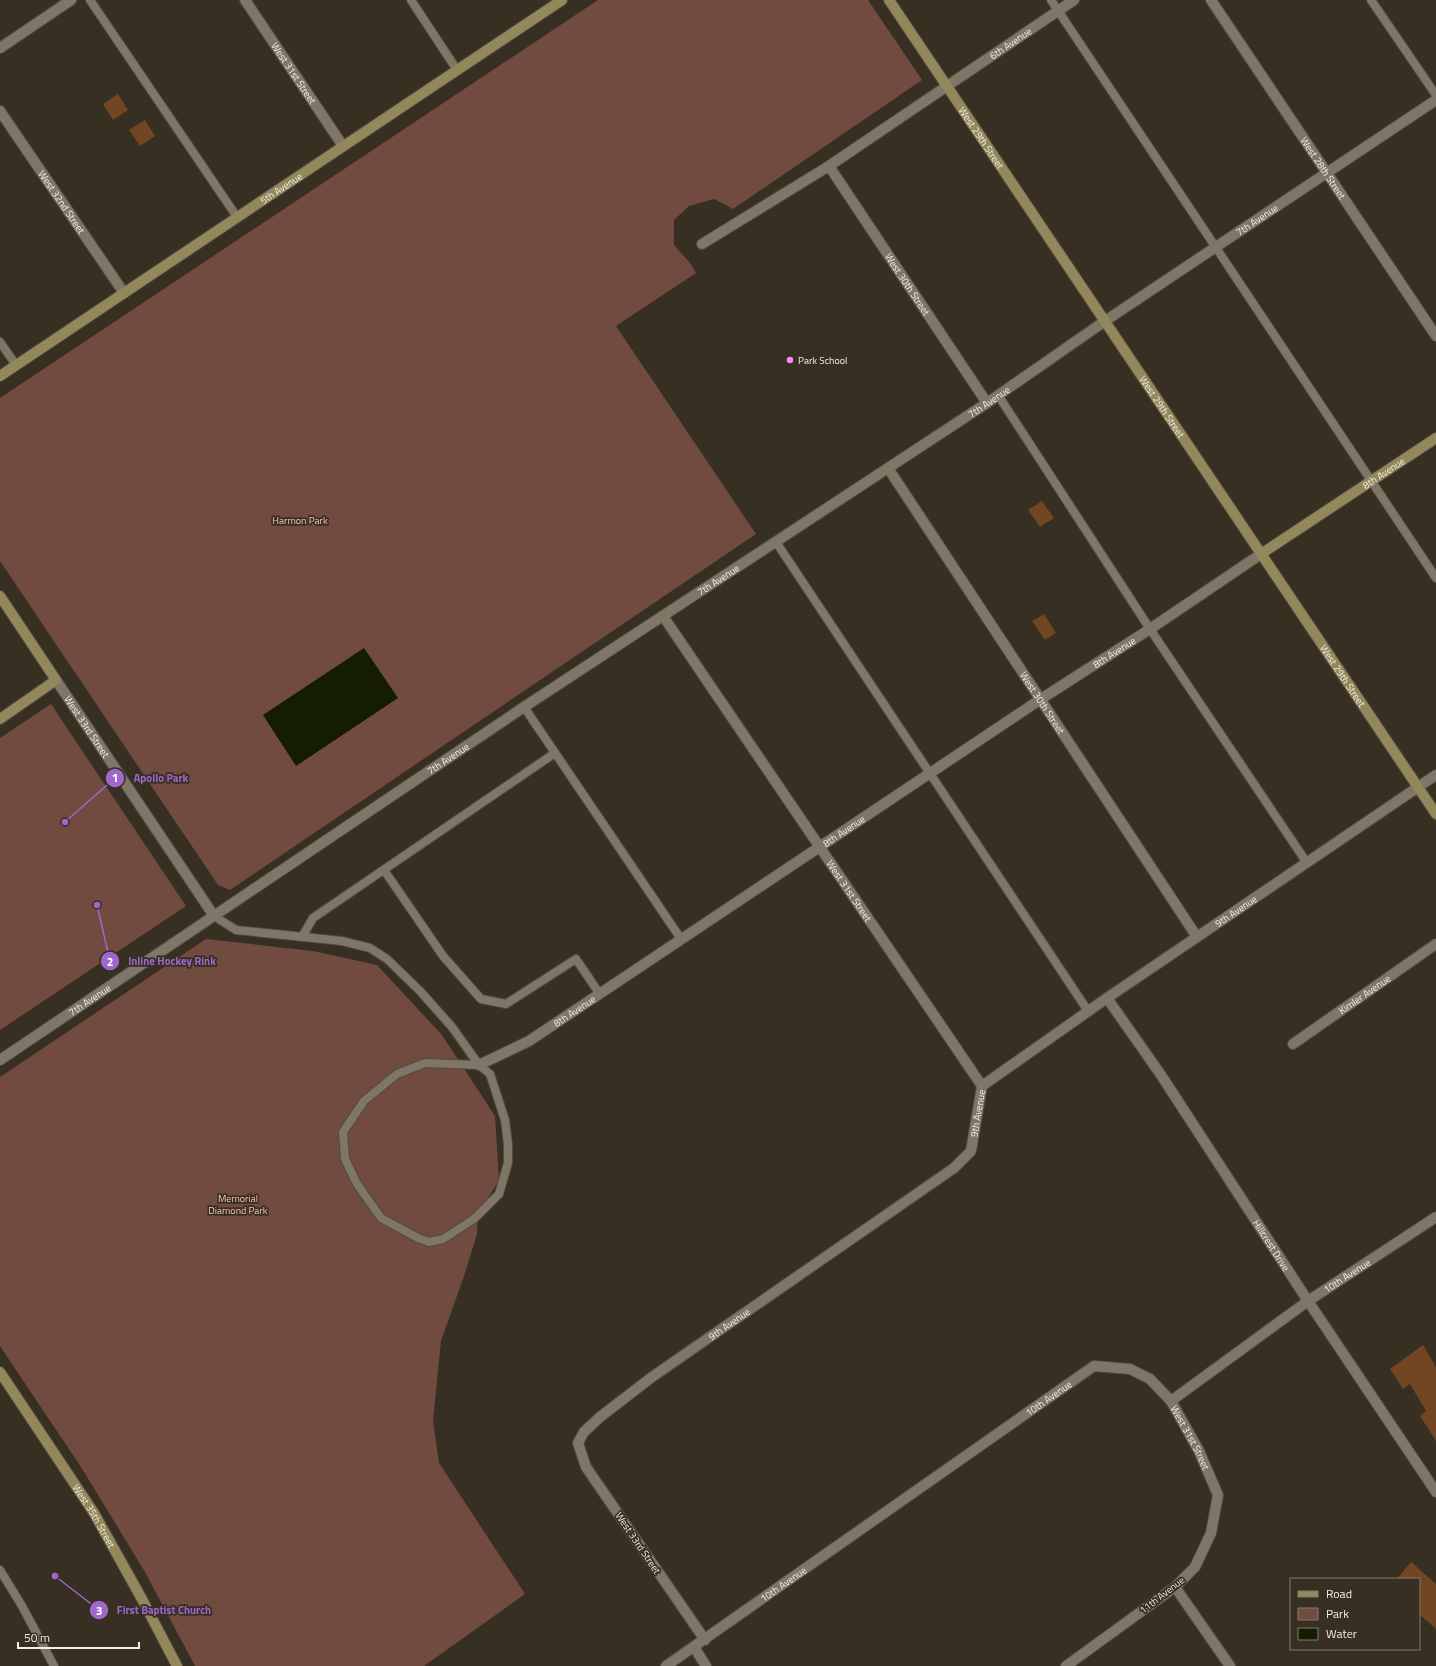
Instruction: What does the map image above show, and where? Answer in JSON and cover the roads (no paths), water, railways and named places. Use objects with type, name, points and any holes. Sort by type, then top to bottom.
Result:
[{"type":"street","points":[[0,48],[71,0]]},
{"type":"street","name":"West 31st Street","points":[[245,0],[343,146]]},
{"type":"street","name":"5th Avenue","points":[[0,376],[562,0]]},
{"type":"street","name":"West 29th Street","points":[[889,0],[1436,814]]},
{"type":"street","name":"6th Avenue","points":[[702,244],[829,166],[1074,0]]},
{"type":"street","name":"West 28th Street","points":[[1211,0],[1436,336]]},
{"type":"street","name":"7th Avenue","points":[[0,1060],[524,707],[998,396],[1105,321],[1436,100]]},
{"type":"street","name":"West 32nd Street","points":[[0,111],[124,293]]},
{"type":"street","name":"West 30th Street","points":[[829,166],[987,403]]},
{"type":"street","name":"8th Avenue","points":[[479,1065],[529,1041],[1041,699],[1150,629],[1436,438]]},
{"type":"street","name":"West 30th Street","points":[[888,468],[1197,937]]},
{"type":"street","name":"West 33rd Street","points":[[0,596],[214,916]]},
{"type":"street","name":"West 31st Street","points":[[663,616],[982,1086]]},
{"type":"street","points":[[0,719],[56,680]]},
{"type":"street","name":"9th Avenue","points":[[578,1443],[584,1432],[600,1416],[652,1377],[954,1168],[970,1151],[982,1086],[1088,1011],[1436,775]]},
{"type":"street","name":"Kimler Avenue","points":[[1293,1044],[1436,944]]},
{"type":"street","name":"Hillcrest Drive","points":[[1107,998],[1162,1075],[1308,1301],[1436,1492]]},
{"type":"street","name":"10th Avenue","points":[[666,1666],[1094,1366],[1130,1370],[1150,1379],[1171,1401],[1308,1301],[1436,1217]]},
{"type":"street","name":"West 35th Street","points":[[0,1372],[94,1513],[177,1666]]},
{"type":"street","name":"West 31st Street","points":[[1171,1401],[1199,1451],[1209,1474]]},
{"type":"street","name":"West 33rd Street","points":[[578,1443],[586,1467],[704,1640]]},
{"type":"street","name":"11th Avenue","points":[[1066,1666],[1175,1587],[1195,1567],[1211,1533],[1218,1495],[1209,1474]]},
{"type":"street","points":[[1175,1587],[1230,1666]]},
{"type":"street","points":[[694,1647],[706,1666]]},
{"type":"lane","points":[[90,0],[237,217]]},
{"type":"lane","points":[[411,0],[457,70]]},
{"type":"lane","points":[[1050,0],[1436,578]]},
{"type":"lane","points":[[1371,0],[1436,96]]},
{"type":"lane","points":[[0,342],[16,365]]},
{"type":"lane","points":[[998,396],[1150,629],[1307,863]]},
{"type":"lane","points":[[776,542],[1088,1011]]},
{"type":"lane","points":[[524,707],[681,939]]},
{"type":"lane","points":[[302,937],[313,918],[555,753]]},
{"type":"lane","points":[[384,870],[443,956],[481,999],[506,1004],[576,959],[599,993]]},
{"type":"lane","points":[[214,916],[236,930],[342,941],[370,948],[387,960],[420,991],[452,1027],[479,1065],[490,1074],[505,1120],[508,1144],[508,1163],[499,1194],[474,1219],[443,1239],[429,1242],[418,1238],[381,1218],[358,1184],[345,1159],[344,1132],[364,1101],[397,1074],[425,1063],[479,1065]]},
{"type":"lane","points":[[0,1570],[22,1606],[54,1666]]},
{"type":"water","points":[[364,648],[398,698],[296,766],[263,715]]},
{"type":"place","name":"Park School","points":[[790,360]]},
{"type":"place","name":"Apollo Park","points":[[65,822]]},
{"type":"place","name":"Inline Hockey Rink","points":[[97,905]]},
{"type":"place","name":"First Baptist Church","points":[[55,1576]]},
{"type":"park label","name":"Harmon Park","points":[[300,520]]},
{"type":"park label","name":"Memorial Diamond Park","points":[[238,1204]]}]
